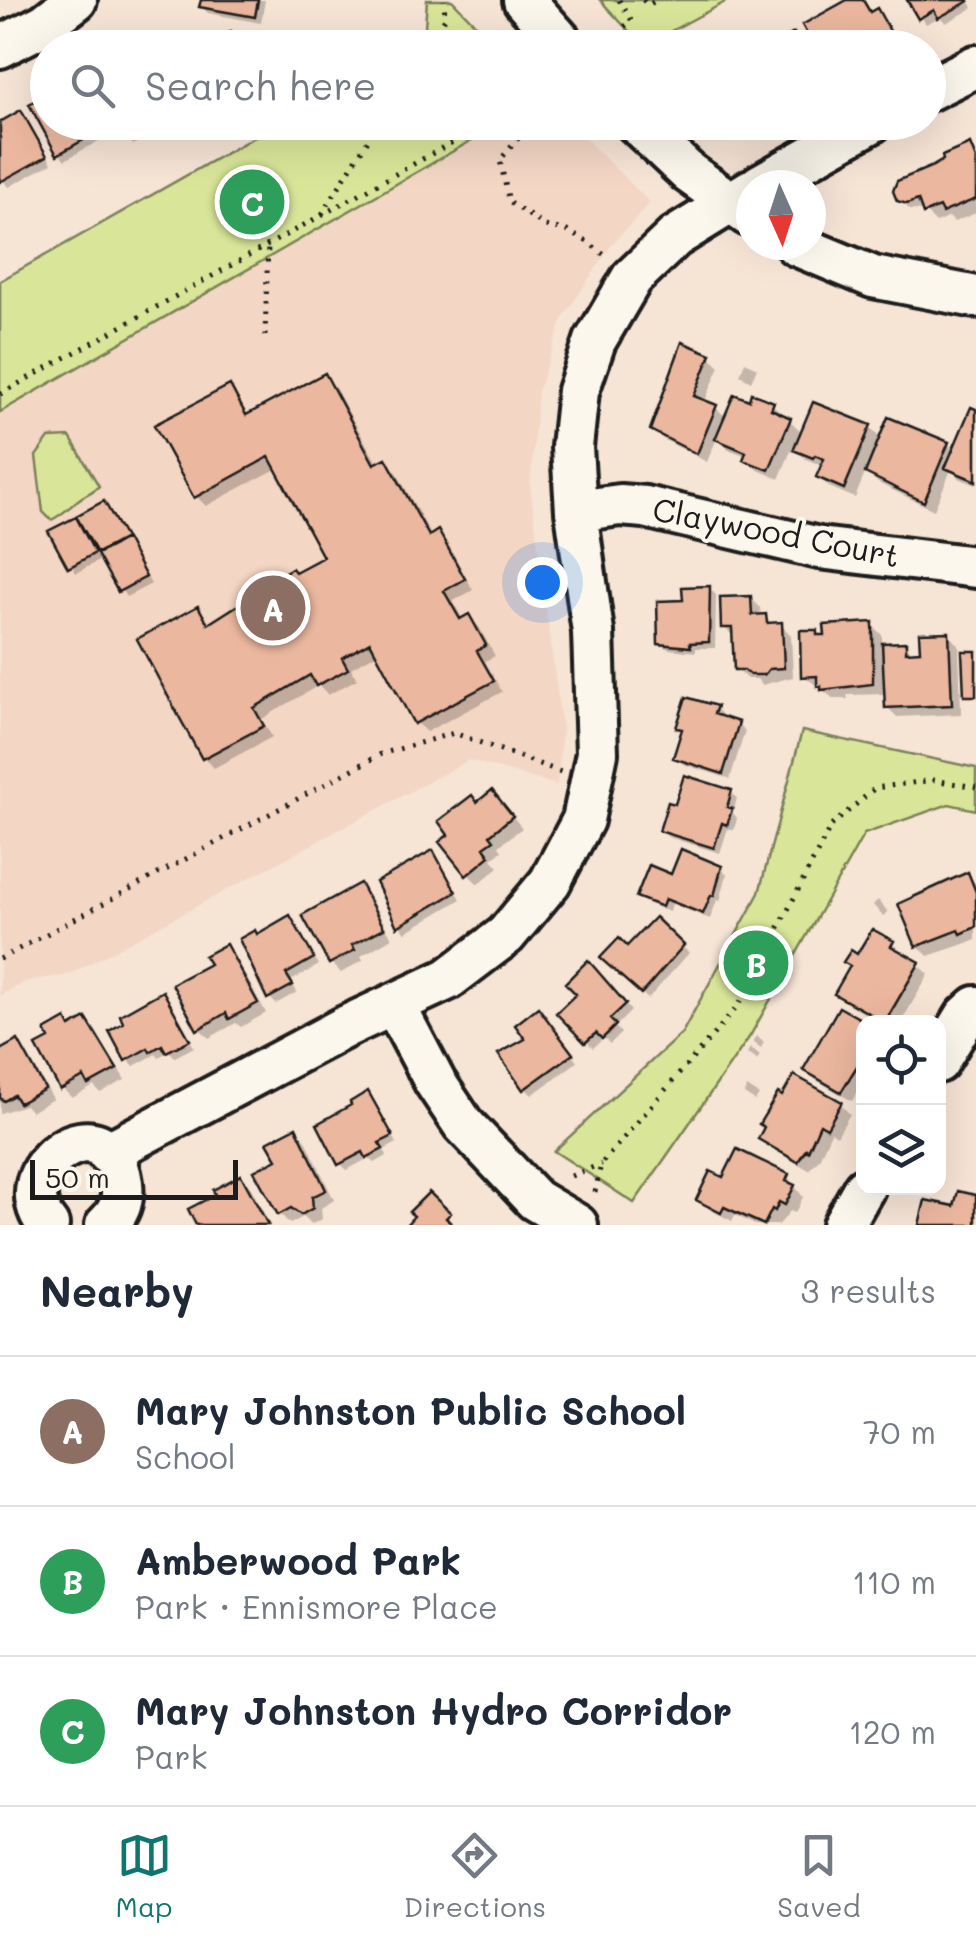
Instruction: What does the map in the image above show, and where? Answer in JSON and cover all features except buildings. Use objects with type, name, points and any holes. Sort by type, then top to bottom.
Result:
[{"type":"street","points":[[34,30],[76,0]]},
{"type":"street","points":[[524,0],[551,30]]},
{"type":"street","points":[[0,48],[30,32]]},
{"type":"street","points":[[946,81],[976,66]]},
{"type":"street","points":[[654,140],[689,174],[736,193]]},
{"type":"street","points":[[794,170],[843,140]]},
{"type":"street","points":[[107,1152],[347,1026],[448,979],[506,935],[550,882],[582,820],[597,753],[593,632],[576,511],[572,447],[578,391],[595,341],[632,278],[674,237],[736,204]]},
{"type":"street","points":[[826,257],[874,277],[976,297]]},
{"type":"street","name":"Claywood Court","points":[[576,511],[620,505],[645,507],[819,548],[976,568]]},
{"type":"street","points":[[395,1006],[435,1082],[463,1124],[535,1200],[586,1209]]},
{"type":"street","points":[[946,1049],[966,1016],[976,1008]]},
{"type":"street","points":[[48,1225],[33,1206],[30,1179],[46,1152],[63,1143],[80,1142],[107,1152],[120,1171],[120,1206],[106,1225]]},
{"type":"street","points":[[843,1225],[860,1195]]},
{"type":"path","points":[[438,30],[446,18],[444,0]]},
{"type":"path","points":[[619,0],[632,21],[622,30]]},
{"type":"path","points":[[643,0],[648,5],[657,0]]},
{"type":"path","points":[[320,216],[369,140]]},
{"type":"path","points":[[0,394],[457,140]]},
{"type":"path","points":[[517,140],[500,160],[509,202],[545,226],[565,230],[588,242],[610,259]]},
{"type":"path","points":[[265,336],[268,245]]},
{"type":"path","points":[[0,959],[381,754],[454,733],[591,783]]},
{"type":"path","points":[[586,1209],[601,1164],[739,1006],[830,826],[875,788],[933,780],[976,787]]},
{"type":"path","points":[[571,1176],[601,1164]]},
{"type":"shaded area","points":[[472,140],[587,140],[650,203],[612,244],[563,318],[538,390],[530,486],[562,730],[557,785],[469,760],[68,975],[30,980],[0,995],[0,412]]},
{"type":"green space","points":[[427,0],[452,0],[481,30],[425,30]]},
{"type":"green space","points":[[600,0],[729,0],[673,30],[628,30]]},
{"type":"green space","points":[[249,140],[472,140],[0,412],[0,281]]},
{"type":"green space","points":[[70,437],[99,486],[51,520],[43,512],[36,456],[49,438]]},
{"type":"green space","points":[[802,731],[976,768],[976,810],[949,804],[864,834],[750,1036],[634,1203],[554,1151],[682,1033],[759,893]]},
{"type":"place","name":"Mary Johnston Hydro Corridor","points":[[252,202]]},
{"type":"place","name":"Mary Johnston Public School","points":[[273,608]]},
{"type":"place","name":"Amberwood Park","points":[[756,963]]}]
